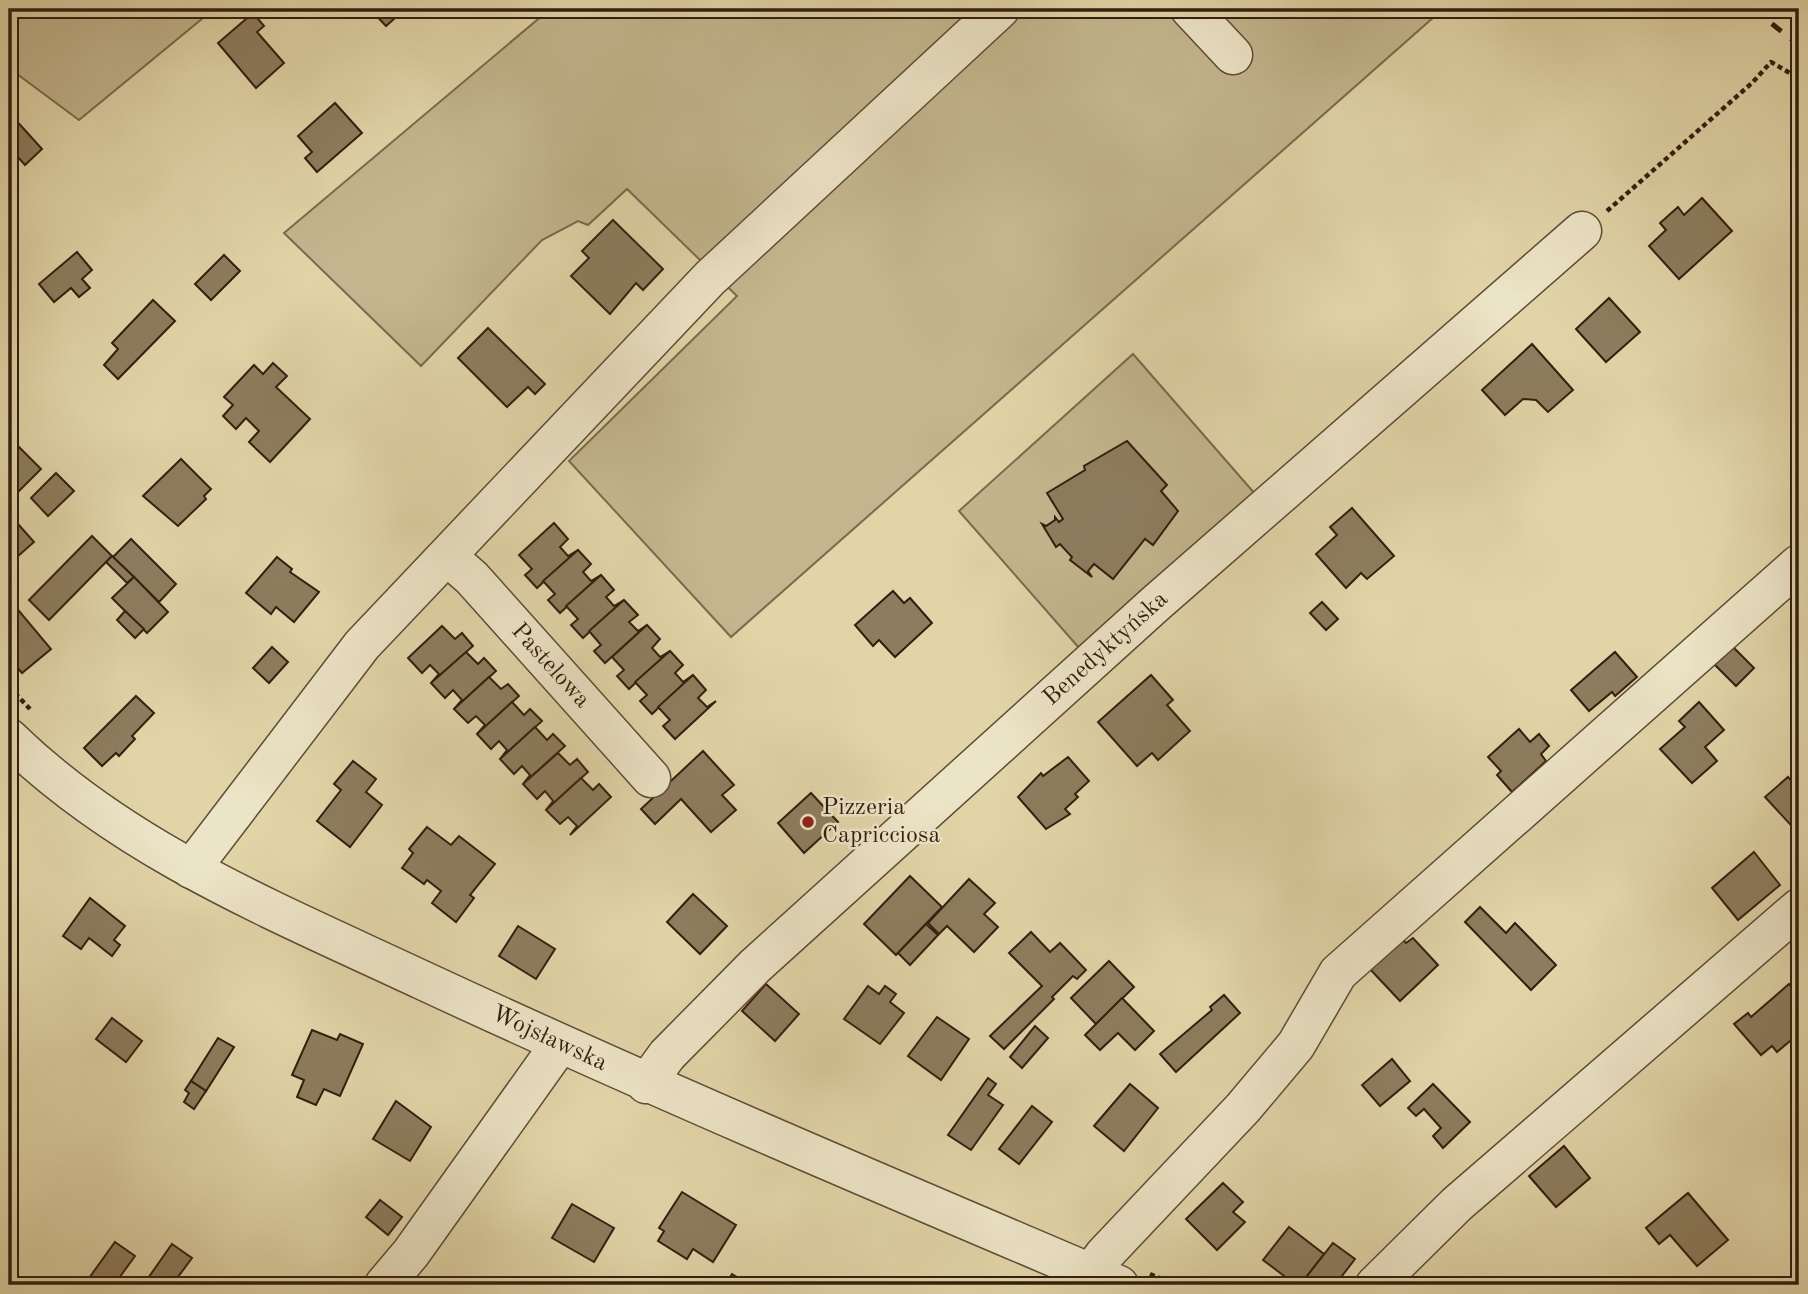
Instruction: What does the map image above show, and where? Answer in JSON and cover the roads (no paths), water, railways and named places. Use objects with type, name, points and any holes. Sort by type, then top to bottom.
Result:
[{"type":"street","points":[[191,869],[362,645],[710,278],[1000,9]]},
{"type":"street","points":[[1190,9],[1233,55]]},
{"type":"street","name":"Benedyktyńska","points":[[646,1084],[667,1055],[755,966],[1154,605],[1582,231]]},
{"type":"street","name":"Pastelowa","points":[[448,557],[472,578],[651,778]]},
{"type":"street","points":[[1105,1279],[1104,1255],[1243,1108],[1296,1045],[1338,973],[1799,564]]},
{"type":"street","name":"Wojsławska","points":[[9,738],[56,780],[121,828],[191,869],[646,1084],[1105,1279]]},
{"type":"street","points":[[1375,1285],[1457,1204],[1799,908]]},
{"type":"street","points":[[384,1285],[411,1253],[560,1044]]},
{"type":"railway","points":[[1753,9],[1799,45]]},
{"type":"place","name":"Pizzeria Capricciosa","points":[[808,822]]}]
